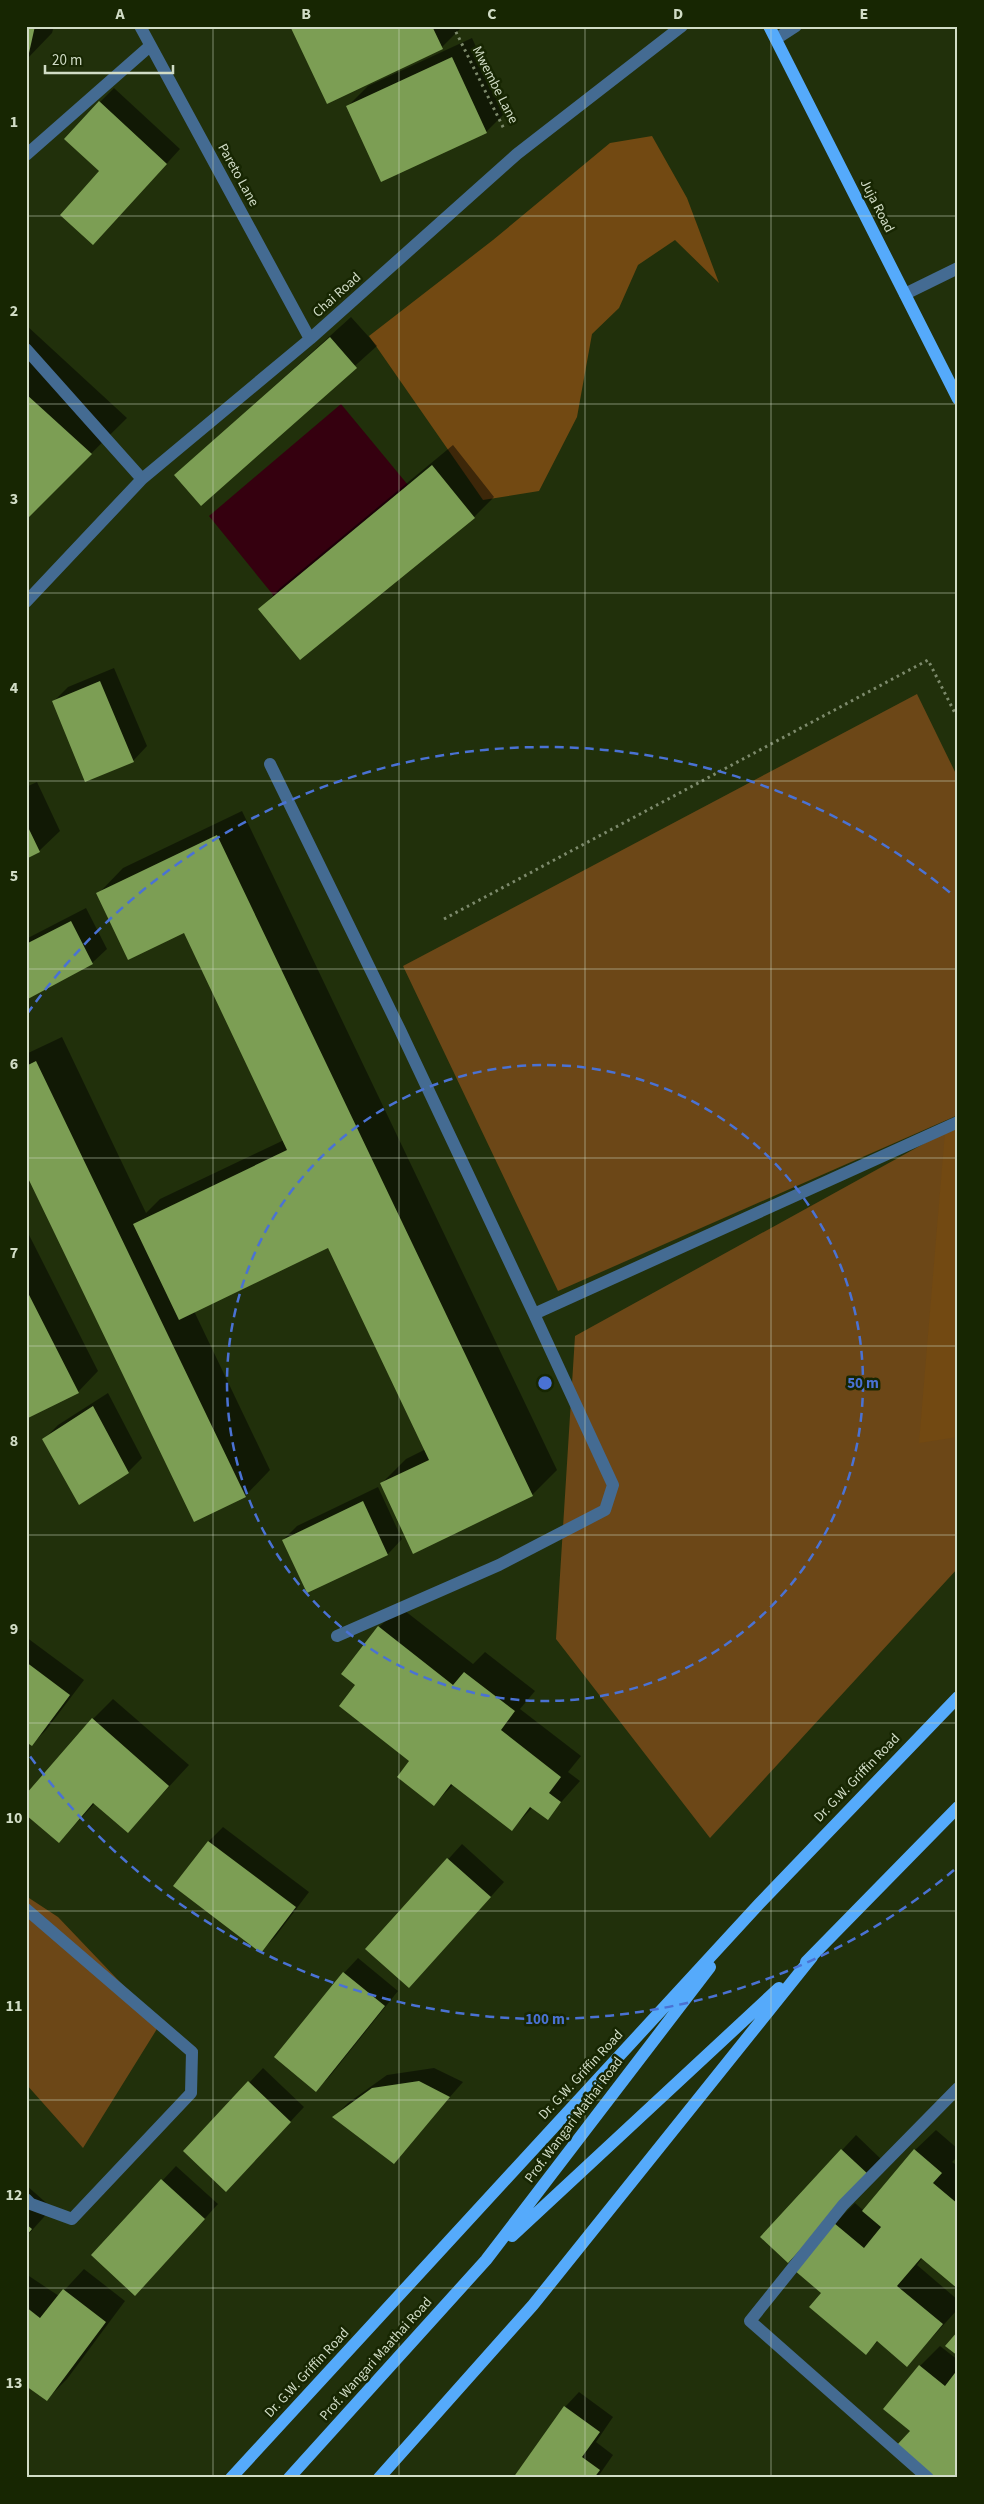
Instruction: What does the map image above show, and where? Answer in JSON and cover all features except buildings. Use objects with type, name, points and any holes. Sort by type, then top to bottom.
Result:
[{"type":"main road","name":"Juja Road","points":[[769,26],[958,399]]},
{"type":"main road","name":"Dr. G.W. Griffin Road","points":[[231,2478],[759,1904],[958,1696]]},
{"type":"main road","points":[[486,2260],[812,1957],[958,1807]]},
{"type":"main road","name":"Prof. Wangari Mathai Road","points":[[486,2260],[759,1904]]},
{"type":"main road","points":[[379,2478],[533,2305],[812,1957]]},
{"type":"main road","name":"Prof. Wangari Maathai Road","points":[[289,2478],[486,2260]]},
{"type":"street","name":"Pareto Lane","points":[[140,26],[310,338]]},
{"type":"street","name":"Chai Road","points":[[26,602],[142,478],[310,338],[517,154],[682,26]]},
{"type":"street","points":[[776,39],[796,26]]},
{"type":"street","points":[[26,155],[150,46]]},
{"type":"street","points":[[905,294],[958,268]]},
{"type":"street","points":[[26,350],[142,478]]},
{"type":"street","points":[[270,764],[400,1030],[613,1484],[605,1510],[499,1565],[338,1636]]},
{"type":"street","points":[[534,1314],[958,1122]]},
{"type":"street","points":[[26,1909],[192,2052],[191,2093],[72,2219],[31,2204],[26,2199]]},
{"type":"street","points":[[928,2478],[750,2321],[843,2205],[958,2088]]},
{"type":"path","name":"Mwembe Lane","points":[[453,26],[517,154]]},
{"type":"path","points":[[444,919],[928,660],[958,719]]},
{"type":"shaded area","points":[[652,136],[687,198],[719,283],[675,240],[638,265],[619,308],[592,334],[577,417],[539,491],[483,500],[369,336],[493,240],[610,143]]},
{"type":"shaded area","points":[[341,404],[408,485],[274,596],[209,516]]},
{"type":"shaded area","points":[[917,694],[958,778],[958,1115],[558,1291],[403,966]]},
{"type":"shaded area","points":[[958,1127],[958,1568],[710,1838],[556,1639],[575,1336],[945,1132]]},
{"type":"shaded area","points":[[958,1129],[958,1437],[919,1443],[945,1132]]},
{"type":"shaded area","points":[[26,1896],[58,1917],[160,2024],[83,2148],[26,2084]]}]
